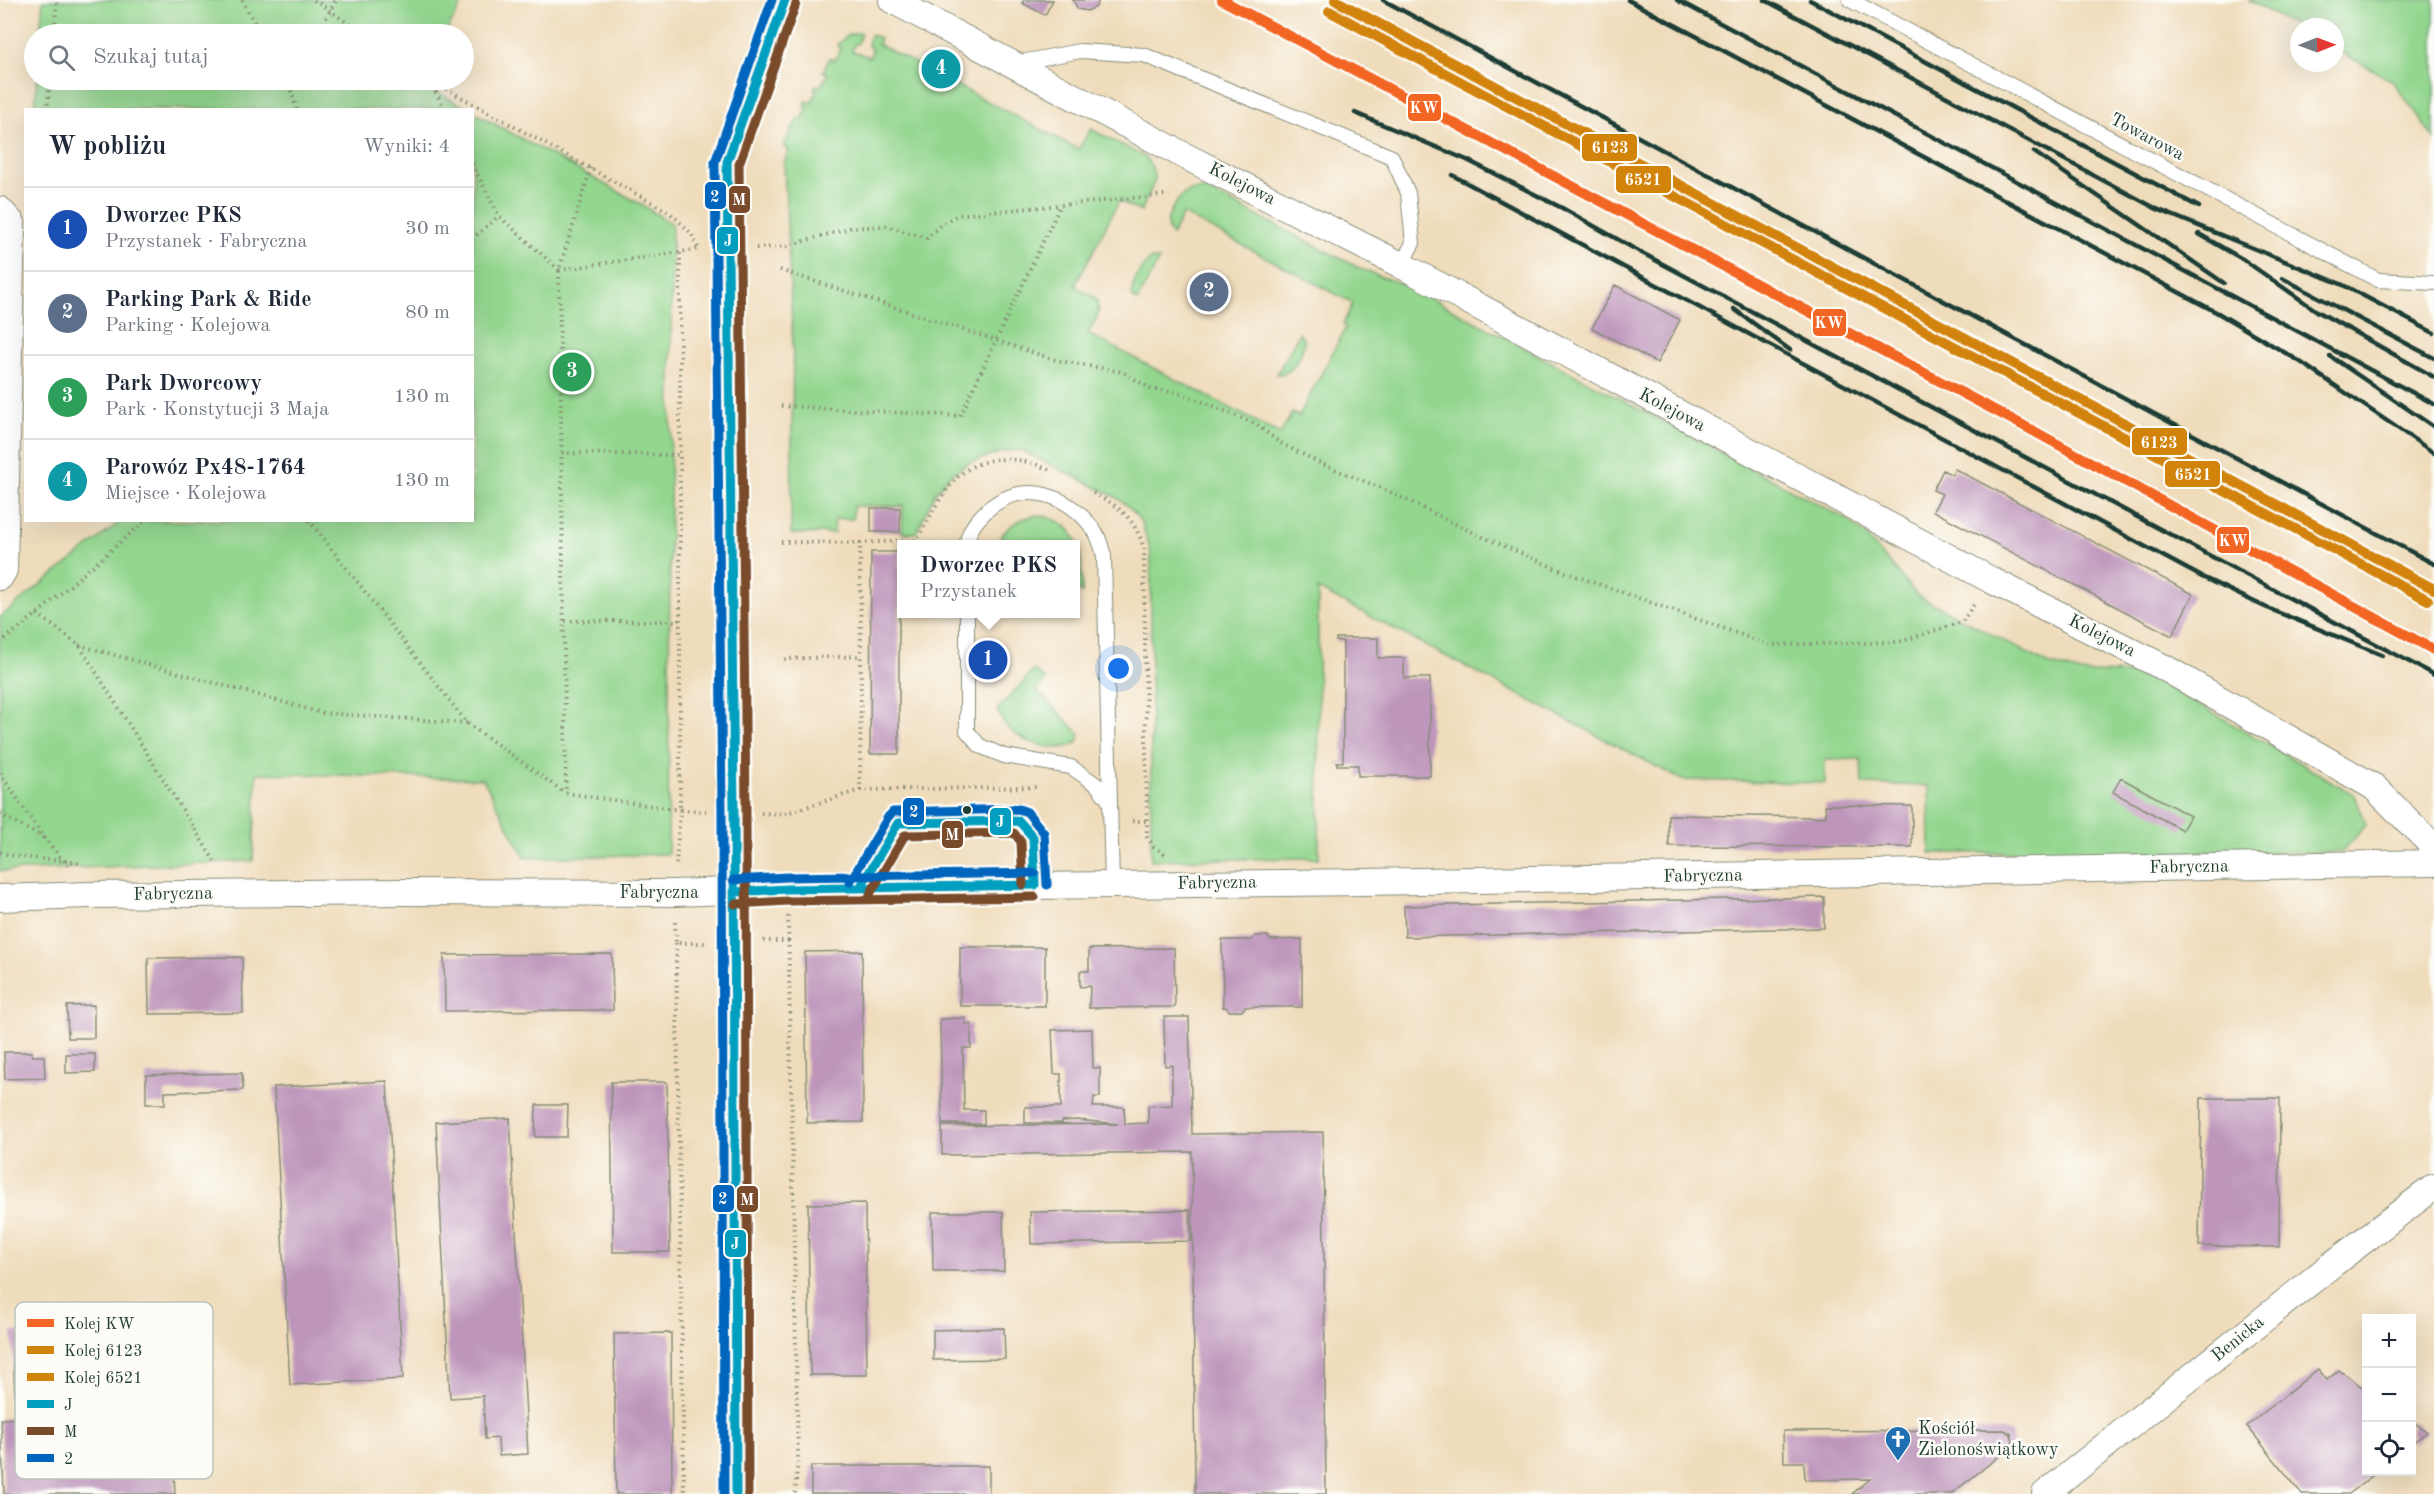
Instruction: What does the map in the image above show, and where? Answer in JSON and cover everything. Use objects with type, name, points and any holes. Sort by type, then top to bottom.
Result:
[{"type":"street","points":[[736,1494],[730,260],[727,162],[785,0]]},
{"type":"street","name":"Kolejowa","points":[[892,0],[1185,156],[1401,265],[1991,580],[2163,667],[2374,787],[2434,847]]},
{"type":"street","points":[[0,210],[12,223],[4,570],[0,577]]},
{"type":"street","name":"Fabryczna","points":[[0,898],[400,892],[674,893],[788,889],[2434,863]]},
{"type":"street","name":"Benicka","points":[[2045,1494],[2334,1263],[2434,1187]]},
{"type":"lane","name":"Towarowa","points":[[1850,0],[2378,280],[2434,283]]},
{"type":"lane","points":[[1013,63],[1080,51],[1144,55],[1392,157],[1408,193],[1413,243],[1401,265]]},
{"type":"lane","points":[[967,540],[975,521],[1001,500],[1016,493],[1034,493],[1070,506],[1098,535],[1104,556],[1112,884]]},
{"type":"lane","points":[[967,618],[967,731],[980,746],[1004,756],[1071,767],[1097,785],[1110,802]]},
{"type":"lane","points":[[860,888],[898,822],[1019,821],[1033,837],[1035,885]]},
{"type":"path","points":[[55,24],[57,0]]},
{"type":"path","points":[[242,0],[255,24]]},
{"type":"path","points":[[314,0],[349,24]]},
{"type":"path","points":[[323,24],[336,0]]},
{"type":"path","points":[[48,108],[49,90]]},
{"type":"path","points":[[292,90],[296,108]]},
{"type":"path","points":[[434,90],[444,108]]},
{"type":"path","points":[[447,90],[669,212],[691,233],[698,249],[559,270],[499,216],[474,168]]},
{"type":"path","points":[[566,793],[559,270],[591,168]]},
{"type":"path","points":[[779,247],[850,228],[886,226],[927,238],[943,223],[958,215],[1165,195]]},
{"type":"path","points":[[781,406],[960,416],[1061,204]]},
{"type":"path","points":[[474,237],[499,216]]},
{"type":"path","points":[[680,253],[680,810],[674,893],[684,1494]]},
{"type":"path","points":[[780,270],[1056,360],[1123,372],[1151,389],[1184,394],[1256,424],[1280,443],[1322,464],[1386,490],[1562,571],[1770,645],[1899,642],[1962,622],[1991,580]]},
{"type":"path","points":[[562,453],[681,455]]},
{"type":"path","points":[[917,540],[948,489],[965,471],[986,462],[1005,459],[1024,460],[1052,472]]},
{"type":"path","points":[[1083,488],[1125,512],[1140,534],[1144,549],[1147,837],[1154,847],[1166,855],[1166,883]]},
{"type":"path","points":[[0,643],[144,522]]},
{"type":"path","points":[[311,522],[467,723],[566,793],[680,810]]},
{"type":"path","points":[[781,542],[897,541]]},
{"type":"path","points":[[784,814],[860,790],[860,543]]},
{"type":"path","points":[[37,614],[79,645],[322,713],[467,723]]},
{"type":"path","points":[[565,621],[680,621]]},
{"type":"path","points":[[79,645],[221,872]]},
{"type":"path","points":[[783,659],[861,656]]},
{"type":"path","points":[[0,773],[44,838],[63,859],[89,895]]},
{"type":"path","points":[[0,814],[44,838]]},
{"type":"path","points":[[0,852],[10,856],[63,859],[84,865]]},
{"type":"path","points":[[788,889],[798,1459],[795,1494]]},
{"type":"path","points":[[676,943],[789,941]]},
{"type":"green space","points":[[43,0],[464,0],[451,24],[41,24]]},
{"type":"green space","points":[[2248,0],[2434,0],[2434,139],[2393,81],[2344,54],[2344,18],[2290,18],[2290,23]]},
{"type":"green space","points":[[861,33],[852,51],[870,57],[872,50],[868,45],[870,35],[880,38],[878,44],[1078,149],[1091,129],[1145,157],[1152,167],[1155,180],[1141,212],[1119,201],[1075,286],[1096,298],[1099,313],[1088,334],[1280,434],[1292,413],[1299,416],[1346,327],[1343,324],[1353,303],[1183,214],[1172,235],[1167,225],[1174,205],[1190,191],[1207,190],[1363,270],[1410,287],[1848,520],[1865,535],[1918,596],[2048,664],[2081,673],[2132,674],[2155,679],[2355,795],[2366,825],[2342,852],[1930,853],[1929,786],[1862,784],[1861,759],[1825,760],[1825,783],[1682,780],[1318,589],[1319,858],[1151,860],[1151,553],[1142,523],[1131,509],[1116,497],[1021,450],[1002,452],[968,463],[948,477],[935,493],[916,533],[902,533],[903,506],[853,506],[853,519],[835,519],[834,533],[791,534],[793,345],[784,163],[789,149],[783,147],[798,118],[802,120],[808,108],[804,106],[806,101],[811,103],[817,91],[814,89],[816,85],[820,87],[828,74],[823,71],[830,58],[835,60],[841,48],[837,45],[848,35]]},
{"type":"green space","points":[[36,90],[433,90],[466,108],[35,108]]},
{"type":"green space","points":[[474,113],[639,203],[672,224],[668,854],[525,858],[483,779],[257,773],[253,861],[0,871],[0,617],[120,522],[474,522]]},
{"type":"green space","points":[[1152,259],[1159,260],[1137,301],[1133,298],[1132,293],[1134,282],[1144,266]]},
{"type":"green space","points":[[1299,333],[1304,339],[1302,351],[1296,363],[1288,372],[1277,374]]},
{"type":"green space","points":[[1037,515],[1052,519],[1064,525],[1076,540],[999,540],[1008,528],[1024,518]]},
{"type":"green space","points":[[1080,553],[1081,566],[1082,593],[1080,591]]},
{"type":"green space","points":[[1034,670],[1046,680],[1036,690],[1080,734],[1078,742],[1061,747],[1041,745],[1022,738],[1004,723],[997,710]]},
{"type":"building","points":[[1024,0],[1053,0],[1045,15],[1022,3]]},
{"type":"building","points":[[1073,0],[1099,0],[1096,7],[1087,11],[1078,9]]},
{"type":"building","points":[[1615,285],[1680,320],[1657,363],[1592,328]]},
{"type":"building","points":[[1955,469],[2193,594],[2172,636],[1933,511],[1942,494],[1933,490],[1943,470],[1952,475]]},
{"type":"building","points":[[871,508],[900,508],[900,532],[871,532]]},
{"type":"building","points":[[871,552],[897,552],[899,754],[870,754]]},
{"type":"building","points":[[1336,638],[1378,638],[1378,658],[1404,658],[1404,678],[1430,678],[1430,776],[1358,776],[1358,765],[1337,765],[1337,762],[1343,762],[1343,641],[1336,641]]},
{"type":"building","points":[[2121,778],[2190,816],[2182,830],[2113,792]]},
{"type":"building","points":[[1825,805],[1912,806],[1912,847],[1669,846],[1668,815],[1826,817]]},
{"type":"building","points":[[1824,897],[1824,928],[1405,937],[1404,906]]},
{"type":"building","points":[[1255,936],[1268,936],[1270,940],[1302,939],[1302,1007],[1245,1007],[1242,1011],[1229,1011],[1223,1007],[1222,940],[1252,940]]},
{"type":"building","points":[[960,947],[1045,947],[1045,1006],[960,1006]]},
{"type":"building","points":[[1174,948],[1175,1007],[1089,1008],[1090,986],[1080,987],[1080,971],[1089,971],[1089,949]]},
{"type":"building","points":[[862,951],[863,1122],[807,1123],[805,952]]},
{"type":"building","points":[[612,954],[613,1010],[445,1011],[444,955]]},
{"type":"building","points":[[242,957],[243,1013],[149,1014],[148,958]]},
{"type":"building","points":[[94,1005],[94,1038],[68,1038],[67,1006]]},
{"type":"building","points":[[1164,1017],[1189,1017],[1192,1134],[1323,1132],[1326,1494],[1195,1494],[1192,1152],[942,1155],[942,1126],[1118,1124],[1077,1120],[1062,1121],[1062,1123],[1025,1123],[1025,1107],[1061,1107],[1061,1074],[1054,1074],[1052,1030],[1092,1029],[1093,1068],[1100,1068],[1100,1097],[1094,1097],[1093,1107],[1124,1107],[1125,1124],[1148,1123],[1148,1106],[1172,1105],[1172,1065],[1165,1066]]},
{"type":"building","points":[[965,1018],[965,1024],[971,1024],[971,1048],[963,1048],[964,1110],[984,1110],[984,1124],[942,1124],[940,1019]]},
{"type":"building","points":[[4,1052],[32,1052],[32,1056],[44,1056],[45,1078],[5,1079]]},
{"type":"building","points":[[66,1054],[95,1054],[95,1072],[66,1073]]},
{"type":"building","points":[[242,1073],[243,1090],[165,1092],[165,1104],[146,1104],[146,1075]]},
{"type":"building","points":[[387,1081],[403,1379],[290,1385],[274,1087]]},
{"type":"building","points":[[611,1082],[667,1082],[670,1252],[613,1252]]},
{"type":"building","points":[[2201,1098],[2280,1098],[2279,1247],[2199,1246]]},
{"type":"building","points":[[536,1105],[568,1105],[567,1137],[535,1137]]},
{"type":"building","points":[[510,1118],[528,1454],[499,1456],[498,1438],[485,1439],[483,1396],[450,1398],[436,1122]]},
{"type":"building","points":[[865,1203],[867,1375],[810,1375],[808,1204]]},
{"type":"building","points":[[1190,1210],[1191,1241],[1031,1244],[1030,1212]]},
{"type":"building","points":[[932,1212],[1003,1212],[1004,1271],[933,1271]]},
{"type":"building","points":[[1004,1328],[1005,1359],[933,1360],[933,1330]]},
{"type":"building","points":[[12,1332],[15,1332],[15,1396]]},
{"type":"building","points":[[671,1333],[672,1494],[616,1494],[614,1334]]},
{"type":"building","points":[[2318,1369],[2327,1380],[2339,1370],[2362,1387],[2362,1476],[2372,1476],[2349,1494],[2302,1494],[2247,1426]]},
{"type":"building","points":[[15,1418],[15,1479],[174,1479],[175,1494],[4,1494],[1,1419]]},
{"type":"building","points":[[2416,1424],[2427,1432],[2416,1441]]},
{"type":"building","name":"Kościół Zielonoświątkowy","points":[[2004,1430],[2011,1434],[2013,1442],[2011,1447],[1951,1494],[1852,1494],[1870,1479],[1805,1480],[1804,1462],[1784,1462],[1783,1431]]},
{"type":"building","points":[[811,1466],[989,1466],[989,1494],[811,1494]]},
{"type":"railway","points":[[1383,0],[2434,564]]},
{"type":"railway","points":[[1628,0],[2218,313],[2299,361],[2434,453]]},
{"type":"railway","points":[[1677,0],[2434,404]]},
{"type":"railway","points":[[1765,0],[2157,209],[2341,284],[2434,333]]},
{"type":"railway","points":[[1810,0],[2199,207]]},
{"type":"railway","points":[[1355,113],[1467,160],[1562,208],[1642,253],[2434,675]]},
{"type":"railway","points":[[2034,152],[2224,283]]},
{"type":"railway","points":[[1452,175],[2202,577],[2265,607],[2382,655]]},
{"type":"railway","points":[[2199,234],[2244,260],[2317,311],[2434,377]]},
{"type":"railway","points":[[2282,278],[2434,358]]},
{"type":"railway","points":[[1734,309],[1790,350]]},
{"type":"railway","points":[[2330,356],[2434,427]]},
{"type":"rail line","name":"KW","points":[[1222,0],[2028,428],[2434,650]]},
{"type":"rail line","name":"6123","points":[[1335,0],[2434,589]]},
{"type":"rail line","name":"6521","points":[[1329,11],[2428,600]]},
{"type":"transit line","name":"2","points":[[724,1494],[722,811],[715,162],[772,0]]},
{"type":"transit line","name":"J","points":[[736,1494],[734,811],[727,162],[785,0]]},
{"type":"transit line","name":"M","points":[[748,1494],[746,811],[739,164],[796,4]]},
{"type":"transit line","name":"2","points":[[850,882],[893,812],[1019,809],[1027,812],[1044,833],[1047,885]]},
{"type":"transit line","name":"J","points":[[860,888],[898,823],[1019,821],[1033,837],[1035,885]]},
{"type":"transit line","name":"M","points":[[870,894],[905,835],[1014,833],[1021,842],[1023,885]]},
{"type":"transit line","name":"2","points":[[733,880],[1035,873]]},
{"type":"transit line","name":"J","points":[[734,892],[1035,885]]},
{"type":"transit line","name":"M","points":[[735,904],[1035,897]]},
{"type":"place","name":"Parowóz Px48-1764","points":[[941,69]]},
{"type":"place","name":"Parking Park & Ride","points":[[1209,292]]},
{"type":"place","name":"Park Dworcowy","points":[[572,372]]},
{"type":"place","name":"Dworzec PKS","points":[[988,660]]},
{"type":"place","name":"Kościół Zielonoświątkowy","points":[[1898,1462]]}]
